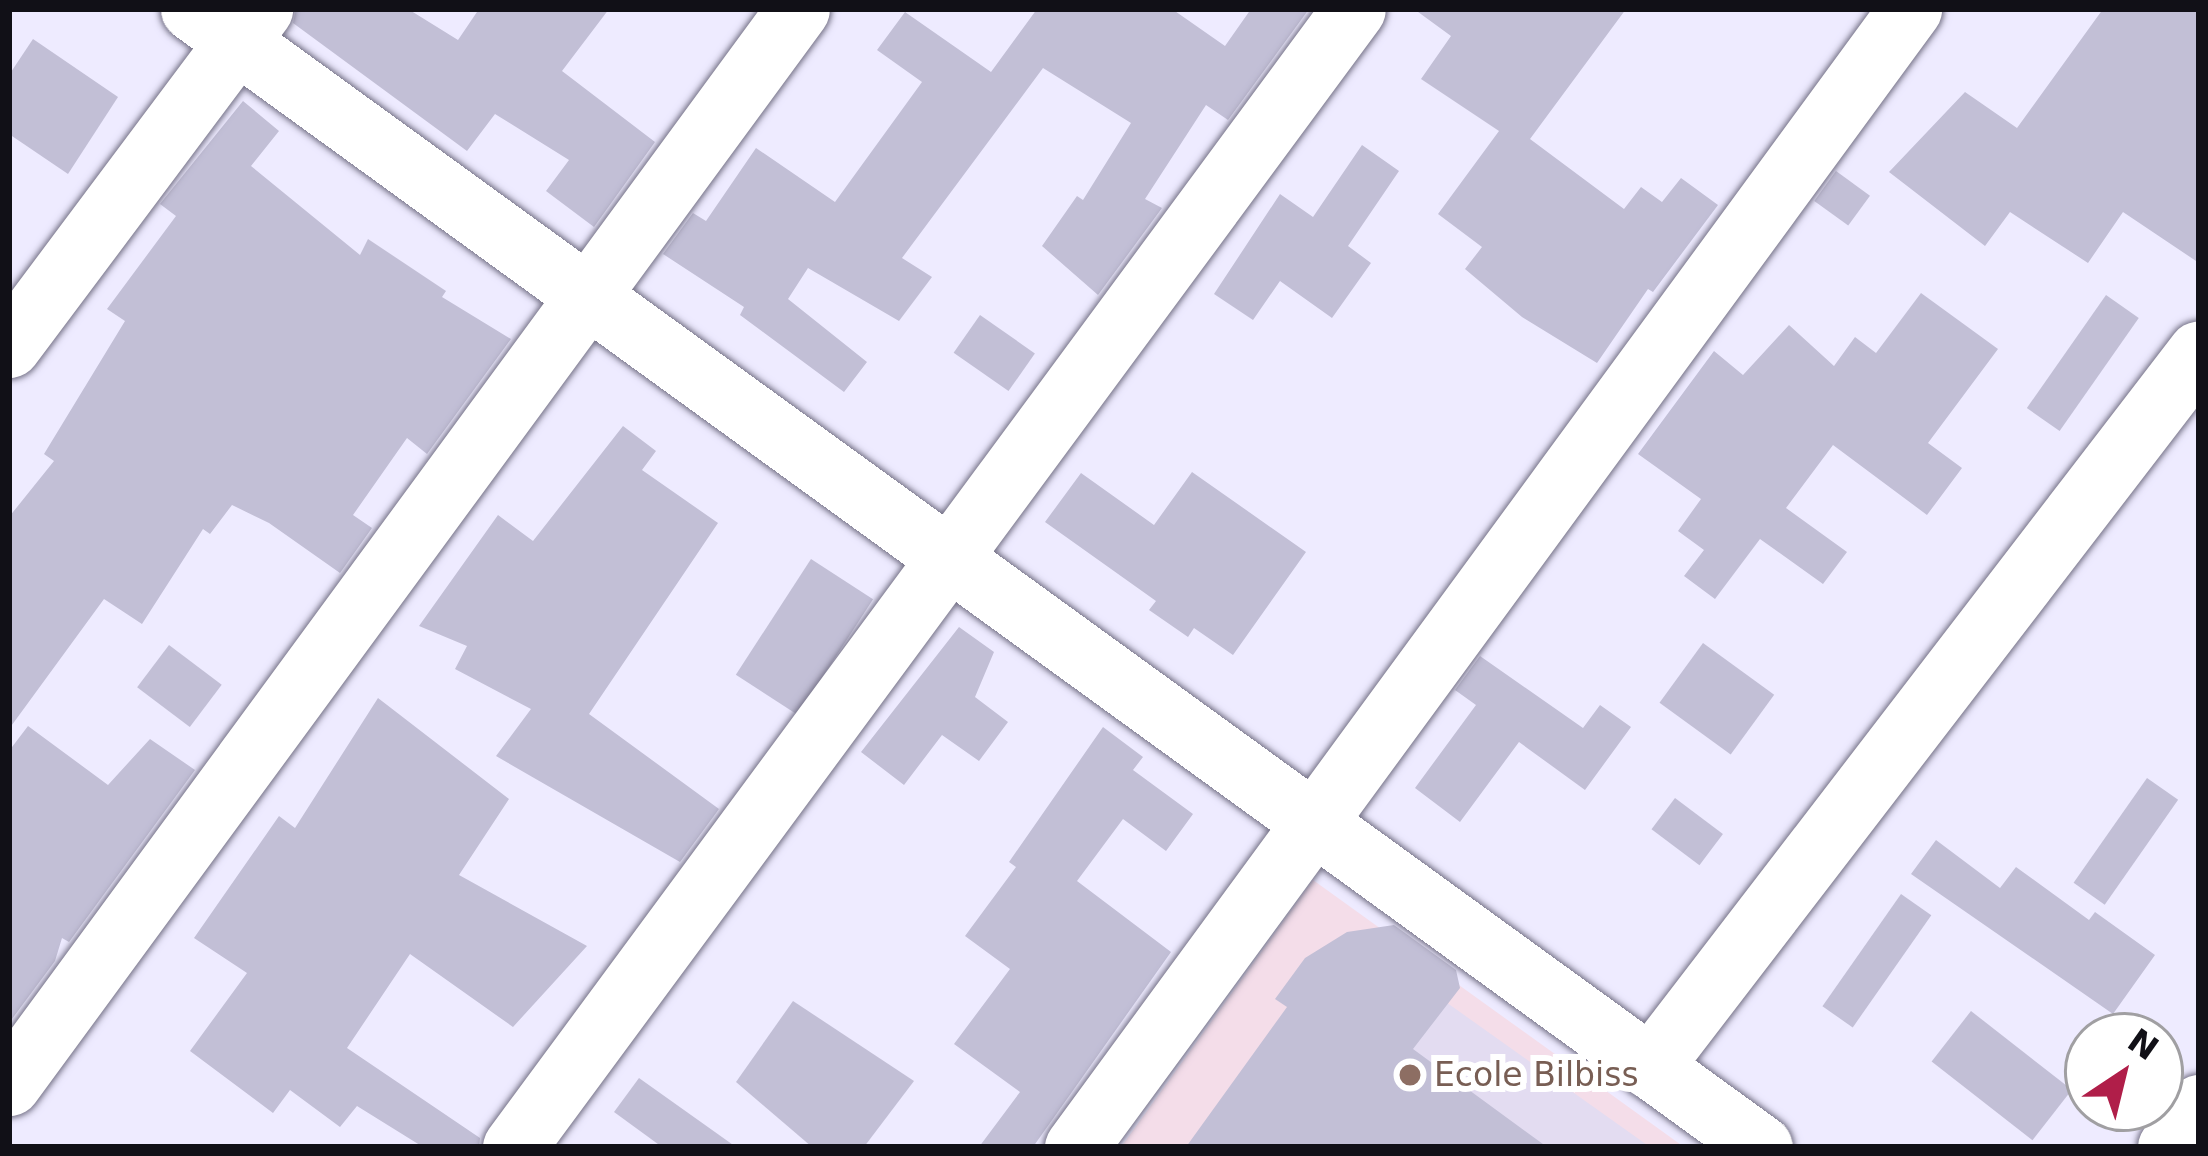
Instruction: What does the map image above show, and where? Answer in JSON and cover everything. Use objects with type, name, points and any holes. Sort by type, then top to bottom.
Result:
[{"type":"street","points":[[9,1084],[798,9]]},
{"type":"street","points":[[514,1147],[946,555],[1354,9]]},
{"type":"street","points":[[1076,1147],[1311,820],[1910,9]]},
{"type":"street","points":[[9,346],[230,20],[586,294],[1761,1147]]},
{"type":"street","points":[[1650,1067],[2199,352]]},
{"type":"street","points":[[2169,1147],[2199,1106]]},
{"type":"shaded area","points":[[1313,880],[1684,1147],[1121,1147]]},
{"type":"shaded area","name":"Ecole Bilbiss","points":[[1405,973],[1650,1147],[1218,1147]]},
{"type":"building","points":[[296,9],[408,9],[458,40],[479,9],[609,9],[562,71],[655,142],[594,227],[546,191],[569,160],[495,114],[467,151],[293,23]]},
{"type":"building","points":[[1037,9],[1172,9],[1225,46],[1251,9],[1309,9],[1228,120],[1206,105],[1145,199],[1162,208],[1098,295],[1042,246],[1077,196],[1083,200],[1131,123],[1043,68],[902,258],[932,277],[899,321],[808,268],[788,299],[867,362],[844,392],[740,315],[744,307],[663,254],[693,213],[706,221],[756,148],[835,202],[922,82],[877,50],[905,12],[991,72]]},
{"type":"building","points":[[1414,9],[1626,9],[1530,139],[1624,209],[1641,187],[1662,202],[1681,178],[1718,205],[1653,292],[1648,289],[1597,363],[1522,317],[1465,269],[1482,247],[1438,214],[1499,131],[1421,79],[1451,36]]},
{"type":"building","points":[[2103,9],[2199,9],[2199,263],[2123,212],[2088,263],[2010,212],[1985,246],[1889,172],[1965,92],[2017,128]]},
{"type":"building","points":[[33,39],[118,97],[68,174],[9,134],[9,75]]},
{"type":"building","points":[[243,101],[279,131],[251,166],[360,255],[368,239],[446,291],[442,297],[511,339],[427,454],[407,438],[353,515],[372,528],[340,573],[269,523],[232,505],[210,534],[203,529],[142,624],[104,599],[9,729],[9,517],[54,461],[44,454],[125,321],[107,309],[176,216],[160,204]]},
{"type":"building","points":[[1362,145],[1399,171],[1348,246],[1371,263],[1332,318],[1280,281],[1253,320],[1214,294],[1280,194],[1313,217]]},
{"type":"building","points":[[1836,171],[1870,196],[1848,226],[1814,201]]},
{"type":"building","points":[[1921,293],[1998,349],[1928,443],[1962,468],[1927,515],[1833,445],[1786,508],[1847,552],[1823,584],[1760,539],[1715,599],[1684,576],[1704,550],[1678,531],[1701,499],[1638,454],[1714,351],[1743,375],[1789,325],[1834,366],[1855,337],[1876,353]]},
{"type":"building","points":[[2106,295],[2139,318],[2060,431],[2027,408]]},
{"type":"building","points":[[980,315],[1035,353],[1008,391],[954,353]]},
{"type":"building","points":[[623,426],[656,451],[642,470],[718,523],[589,714],[719,809],[680,862],[496,756],[531,709],[455,669],[467,646],[419,626],[498,515],[533,541]]},
{"type":"building","points":[[1192,472],[1306,552],[1233,655],[1194,628],[1188,637],[1149,610],[1156,601],[1045,522],[1081,473],[1154,525]]},
{"type":"building","points":[[811,559],[873,599],[798,715],[736,675]]},
{"type":"building","points":[[959,627],[994,652],[975,697],[1008,722],[979,761],[942,735],[904,785],[861,752]]},
{"type":"building","points":[[1703,643],[1774,695],[1731,755],[1660,703]]},
{"type":"building","points":[[169,645],[222,685],[190,727],[137,687]]},
{"type":"building","points":[[1480,656],[1583,728],[1600,705],[1631,727],[1585,790],[1519,742],[1460,822],[1415,788],[1476,705],[1455,690]]},
{"type":"building","points":[[378,698],[509,799],[459,875],[587,946],[513,1027],[410,954],[347,1048],[480,1138],[479,1147],[423,1147],[357,1106],[340,1127],[290,1090],[273,1113],[190,1051],[247,973],[194,938],[279,816],[295,828]]},
{"type":"building","points":[[28,726],[108,785],[150,739],[195,770],[69,942],[62,938],[55,961],[9,1023],[9,751]]},
{"type":"building","points":[[1103,727],[1143,757],[1133,770],[1193,814],[1166,851],[1123,819],[1077,881],[1171,952],[1033,1147],[979,1147],[1020,1092],[954,1044],[1010,969],[965,936],[1016,867],[1009,862]]},
{"type":"building","points":[[2147,778],[2178,800],[2105,905],[2074,883]]},
{"type":"building","points":[[1675,798],[1723,834],[1699,865],[1652,829]]},
{"type":"building","points":[[1936,840],[2000,888],[2016,867],[2089,920],[2095,912],[2155,955],[2110,1012],[1911,874]]},
{"type":"building","points":[[1901,894],[1931,915],[1853,1027],[1822,1006]]},
{"type":"building","name":"Ecole Bilbiss","points":[[1394,925],[1456,970],[1460,988],[1413,1049],[1547,1147],[1186,1147],[1287,1007],[1275,999],[1305,958],[1347,932]]},
{"type":"building","points":[[793,1001],[914,1081],[864,1147],[812,1147],[736,1082]]},
{"type":"building","points":[[1971,1011],[2064,1084],[2064,1100],[2032,1140],[1932,1061]]},
{"type":"building","points":[[639,1078],[736,1147],[662,1147],[614,1112]]},
{"type":"place","name":"Ecole Bilbiss","points":[[1410,1075]]}]
